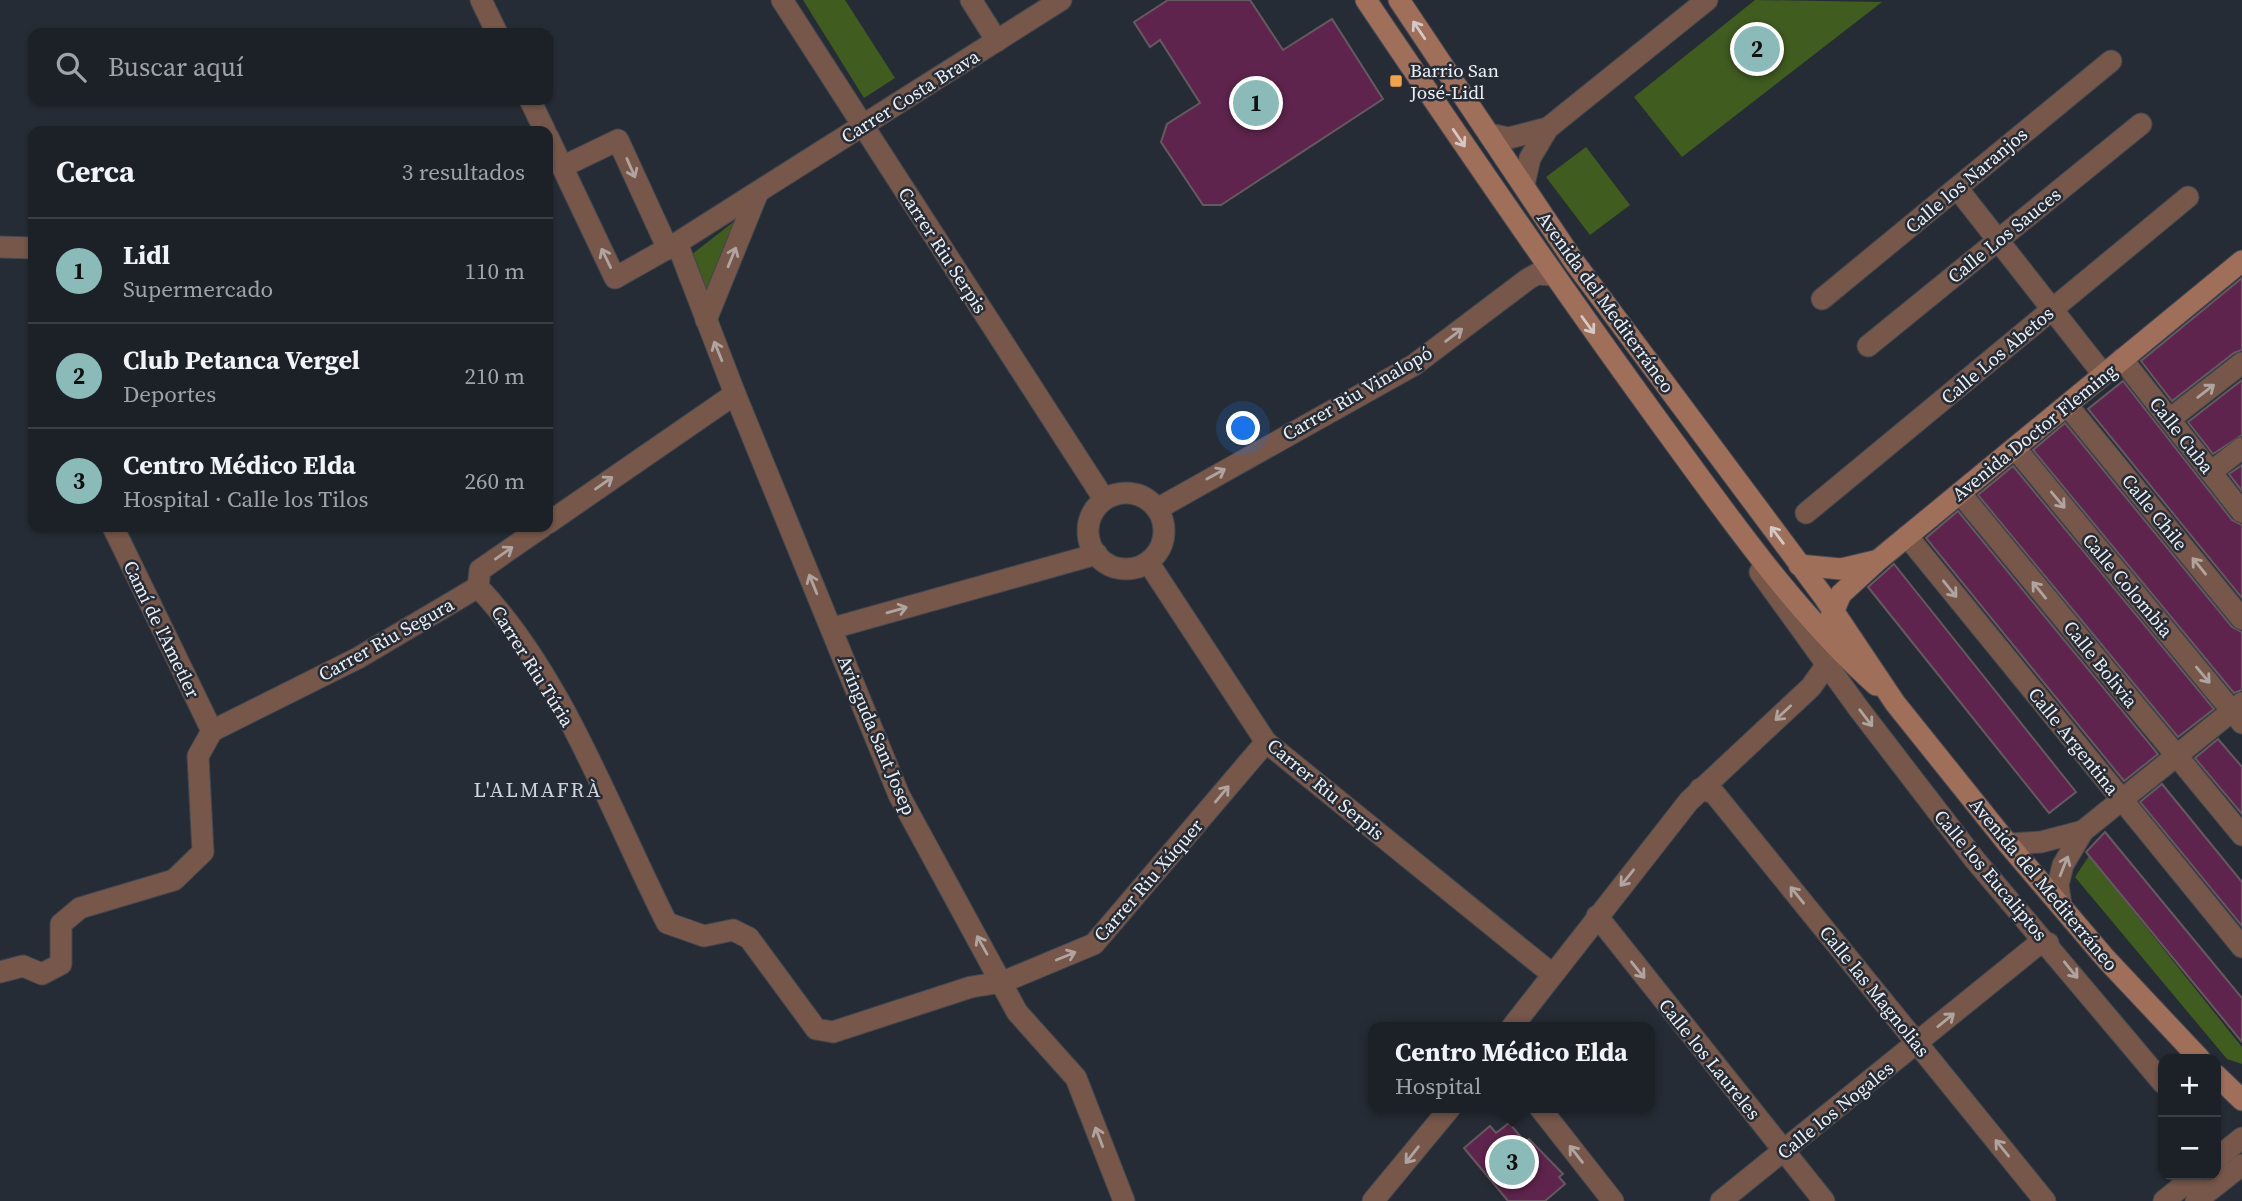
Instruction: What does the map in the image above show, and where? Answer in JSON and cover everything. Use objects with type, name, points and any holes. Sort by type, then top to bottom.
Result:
[{"type":"street","points":[[481,0],[495,28]]},
{"type":"street","name":"Carrer Riu Serpis","points":[[782,0],[1104,499]]},
{"type":"street","points":[[971,0],[997,41]]},
{"type":"street","name":"Carrer Costa Brava","points":[[562,167],[615,278],[673,246],[1061,0]]},
{"type":"street","name":"Avenida del Mediterráneo","points":[[1366,0],[1552,275],[1797,605],[1895,703],[2008,844],[2106,959],[2195,1054]]},
{"type":"street","name":"Avenida del Mediterráneo","points":[[1399,0],[1575,263],[1799,565],[1833,600],[1895,703]]},
{"type":"street","points":[[1524,185],[1530,158],[1548,128],[1707,0]]},
{"type":"street","name":"Calle los Naranjos","points":[[1822,299],[2111,61]]},
{"type":"street","points":[[532,105],[543,126]]},
{"type":"street","name":"Calle Los Sauces","points":[[1868,346],[2141,124]]},
{"type":"street","points":[[1489,134],[1509,138],[1548,128]]},
{"type":"street","name":"Avinguda Sant Josep","points":[[562,167],[618,140],[673,246],[706,320],[899,795],[1017,1012],[1076,1078],[1124,1201]]},
{"type":"street","points":[[553,148],[562,167]]},
{"type":"street","points":[[1957,188],[2104,374]]},
{"type":"street","points":[[706,320],[758,192]]},
{"type":"street","name":"Calle Los Abetos","points":[[1806,513],[2188,197]]},
{"type":"street","points":[[0,247],[28,248]]},
{"type":"street","name":"Avenida Doctor Fleming","points":[[1833,600],[2242,261]]},
{"type":"street","name":"Carrer Riu Vinalopó","points":[[1157,509],[1414,365],[1528,279],[1537,274],[1552,275]]},
{"type":"street","name":"Calle Cuba","points":[[2122,359],[2242,512]]},
{"type":"street","points":[[2170,419],[2242,363]]},
{"type":"street","points":[[553,520],[735,394]]},
{"type":"street","name":"Calle Chile","points":[[2067,405],[2242,619]]},
{"type":"street","name":"Calle Colombia","points":[[2015,448],[2239,712]]},
{"type":"street","points":[[2211,472],[2242,449]]},
{"type":"street","points":[[1127,493],[1149,500],[1157,509],[1164,531],[1162,543],[1148,562],[1126,568],[1105,562],[1097,555],[1088,532],[1090,519],[1104,499],[1127,493]]},
{"type":"street","name":"Calle Bolivia","points":[[1959,493],[2242,835]]},
{"type":"street","name":"Avenida del Mediterráneo","points":[[1713,495],[1749,557],[1826,662]]},
{"type":"street","name":"Camí de l'Ametler","points":[[115,532],[212,731]]},
{"type":"street","name":"Carrer Riu Segura","points":[[212,731],[358,658],[478,587],[480,570],[535,532]]},
{"type":"street","name":"Calle Argentina","points":[[1907,536],[2242,947]]},
{"type":"street","name":"Avenida del Mediterráneo","points":[[1752,547],[1794,589],[1804,595],[1833,600]]},
{"type":"street","points":[[833,632],[840,626],[1097,555]]},
{"type":"street","points":[[1799,565],[1841,569],[1877,561]]},
{"type":"street","name":"Carrer Riu Serpis","points":[[1148,562],[1266,742],[1552,974]]},
{"type":"street","name":"Carrer Riu Túria","points":[[478,587],[502,613],[564,710],[667,923],[704,936],[733,930],[749,938],[816,1029],[833,1032],[959,991],[1003,982]]},
{"type":"street","points":[[1516,1022],[1700,789],[1811,687],[1826,662],[1833,600]]},
{"type":"street","name":"Calle los Eucaliptos","points":[[1826,662],[1975,860],[2048,943],[2158,1077]]},
{"type":"street","points":[[2061,905],[2058,885],[2063,864],[2083,831],[2176,756],[2239,712]]},
{"type":"street","points":[[0,972],[23,966],[42,974],[61,964],[61,924],[80,908],[174,880],[204,852],[198,756],[212,731]]},
{"type":"street","name":"Carrer Riu Xúquer","points":[[1003,982],[1094,944],[1266,742]]},
{"type":"street","name":"Calle las Magnolias","points":[[1700,789],[1713,793],[2045,1201]]},
{"type":"street","points":[[2008,844],[2041,842],[2083,831]]},
{"type":"street","name":"Calle los Laureles","points":[[1597,916],[1824,1201]]},
{"type":"street","name":"Calle los Nogales","points":[[1721,1201],[2036,946],[2048,943]]},
{"type":"street","points":[[1387,1196],[1446,1113]]},
{"type":"street","points":[[1544,1113],[1613,1201]]},
{"type":"street","points":[[2221,1155],[2242,1138]]},
{"type":"street","points":[[2164,1201],[2203,1192],[2242,1165]]},
{"type":"green space","points":[[803,0],[845,0],[895,78],[864,98]]},
{"type":"green space","points":[[1755,0],[1882,2],[1682,157],[1634,97]]},
{"type":"green space","points":[[1586,147],[1630,205],[1590,235],[1546,177]]},
{"type":"green space","points":[[736,220],[709,295],[691,255]]},
{"type":"green space","points":[[2089,856],[2242,1047],[2242,1064],[2227,1059],[2075,877]]},
{"type":"building","points":[[1168,0],[1250,0],[1283,50],[1332,19],[1383,99],[1221,205],[1203,205],[1161,142],[1167,124],[1200,103],[1160,40],[1150,47],[1134,22]]},
{"type":"building","points":[[2242,278],[2242,350],[2234,353],[2172,401],[2141,361]]},
{"type":"building","points":[[2242,380],[2242,435],[2213,454],[2188,422]]},
{"type":"building","points":[[2123,381],[2232,520],[2242,525],[2242,598],[2088,409]]},
{"type":"building","points":[[2065,423],[2232,627],[2242,632],[2242,690],[2234,693],[2033,450]]},
{"type":"building","points":[[2242,465],[2242,491],[2229,474]]},
{"type":"building","points":[[2013,466],[2214,709],[2178,737],[1978,495]]},
{"type":"building","points":[[1958,511],[2158,754],[2124,781],[1926,538]]},
{"type":"building","points":[[1894,564],[2076,792],[2049,813],[1868,587]]},
{"type":"building","points":[[2218,739],[2242,767],[2242,814],[2195,758]]},
{"type":"building","points":[[2162,784],[2242,882],[2242,926],[2140,802]]},
{"type":"building","points":[[2105,832],[2242,998],[2242,1042],[2086,852]]},
{"type":"building","points":[[1509,1123],[1525,1142],[1529,1139],[1563,1174],[1559,1177],[1565,1184],[1545,1201],[1508,1201],[1464,1148],[1490,1126],[1496,1133]]},
{"type":"place","name":"Club Petanca Vergel","points":[[1757,49]]},
{"type":"place","name":"Barrio San José-Lidl","points":[[1396,81]]},
{"type":"place","name":"Lidl","points":[[1256,103]]},
{"type":"place","name":"Centro Médico Elda","points":[[1512,1162]]},
{"type":"district","name":"L'ALMAFRÀ","points":[[538,790]]}]
